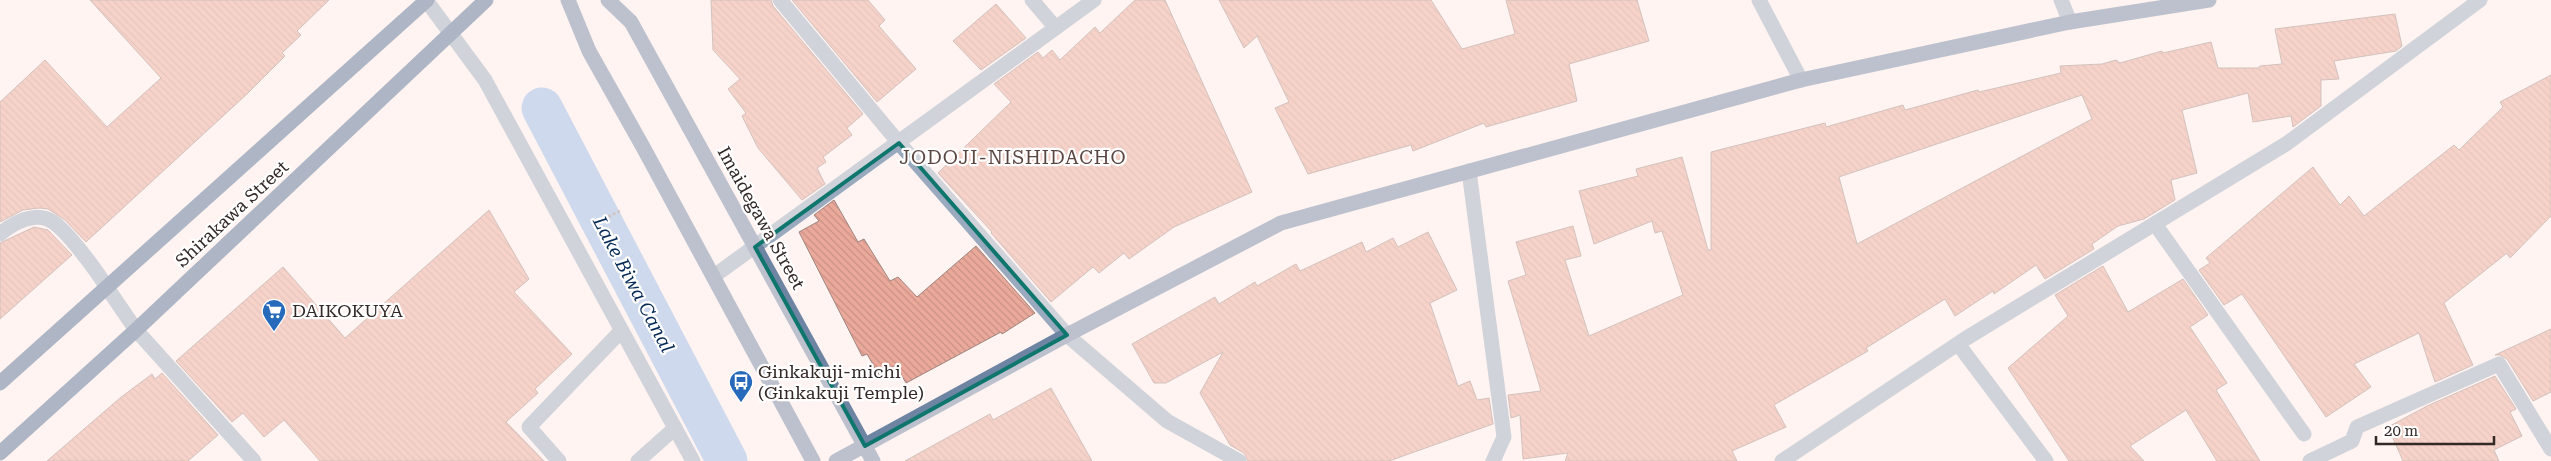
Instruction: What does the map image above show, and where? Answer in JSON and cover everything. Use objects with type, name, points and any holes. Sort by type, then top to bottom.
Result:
[{"type":"main road","name":"Shirakawa Street","points":[[0,383],[427,0]]},
{"type":"main road","name":"Shirakawa Street","points":[[0,453],[136,330],[486,0]]},
{"type":"street","points":[[427,0],[485,80],[693,461]]},
{"type":"street","points":[[568,0],[589,51],[714,276],[813,461]]},
{"type":"street","name":"Imaidegawa Street","points":[[608,0],[631,22],[873,461]]},
{"type":"street","points":[[780,0],[899,142],[1067,335],[1167,421],[1238,461]]},
{"type":"street","points":[[1032,0],[1056,27]]},
{"type":"street","points":[[714,276],[1094,0]]},
{"type":"street","points":[[1758,0],[1800,80]]},
{"type":"street","points":[[2061,0],[2070,22]]},
{"type":"street","points":[[836,461],[1067,335],[1281,223],[1800,80],[2070,22],[2208,0]]},
{"type":"street","points":[[1782,461],[1958,344],[2286,144],[2480,0]]},
{"type":"street","points":[[1468,171],[1504,437],[1493,461]]},
{"type":"street","points":[[0,234],[16,222],[35,218],[53,221],[93,267],[136,330],[254,461]]},
{"type":"street","points":[[2155,224],[2304,434]]},
{"type":"street","points":[[559,461],[529,427],[621,331]]},
{"type":"street","points":[[1958,344],[2046,461]]},
{"type":"street","points":[[2310,461],[2352,441],[2357,427],[2499,364],[2551,449]]},
{"type":"street","points":[[638,461],[675,428]]},
{"type":"path","points":[[615,213],[622,210]]},
{"type":"highlighted area","points":[[899,143],[1067,335],[865,446],[755,247]]},
{"type":"building","points":[[90,0],[329,0],[297,31],[301,35],[282,53],[285,56],[247,94],[86,242],[65,220],[48,209],[23,210],[0,222],[0,102],[45,60],[107,127],[161,78]]},
{"type":"building","points":[[711,0],[771,0],[773,6],[863,114],[847,128],[852,135],[823,157],[826,162],[817,168],[825,184],[802,200],[758,148],[742,116],[746,113],[728,89],[740,79],[713,50]]},
{"type":"building","points":[[792,0],[868,0],[885,20],[879,26],[916,69],[877,102]]},
{"type":"building","points":[[1135,0],[1165,0],[1252,192],[1174,227],[1129,259],[1124,253],[1099,273],[1093,267],[1051,302],[992,232],[938,173],[1011,102],[994,84],[1038,52],[1043,58],[1052,50],[1060,60],[1095,27],[1100,33]]},
{"type":"building","points":[[1219,0],[1431,0],[1462,49],[1515,34],[1506,0],[1637,0],[1649,41],[1569,64],[1577,101],[1486,127],[1484,123],[1413,151],[1411,145],[1308,174],[1275,108],[1289,102],[1257,36],[1244,48]]},
{"type":"building","points":[[996,4],[1026,38],[981,70],[953,41]]},
{"type":"building","points":[[2395,14],[2402,46],[2396,51],[2334,61],[2339,79],[2321,80],[2321,106],[2293,127],[2291,116],[2253,122],[2248,93],[2182,110],[2197,173],[2171,180],[2175,200],[2144,219],[2118,226],[2092,244],[2094,249],[2045,279],[2036,265],[1994,294],[1993,291],[1955,316],[1945,299],[1866,348],[1868,351],[1774,405],[1786,427],[1732,451],[1737,461],[1565,461],[1568,453],[1523,459],[1520,415],[1511,418],[1508,395],[1541,391],[1508,281],[1526,275],[1516,242],[1573,226],[1581,256],[1565,260],[1589,336],[1683,295],[1662,231],[1655,233],[1652,221],[1594,244],[1579,191],[1638,176],[1636,169],[1682,157],[1708,250],[1711,250],[1711,152],[1825,123],[1826,127],[1903,105],[1905,110],[1978,90],[1979,92],[2061,73],[2060,66],[2102,64],[2116,60],[2120,63],[2162,51],[2163,53],[2211,42],[2218,68],[2258,68],[2260,66],[2282,64],[2275,29]],"holes":[[[2082,95],[2092,119],[1857,244],[1839,177]]]},
{"type":"building","points":[[2551,75],[2551,216],[2510,258],[2507,253],[2444,303],[2473,365],[2435,382],[2419,333],[2354,364],[2371,387],[2326,417],[2242,294],[2224,305],[2199,270],[2210,263],[2206,258],[2313,167],[2340,205],[2349,196],[2364,216],[2454,145],[2459,150],[2503,107],[2500,102]]},
{"type":"building","points":[[834,200],[858,242],[864,239],[890,281],[898,277],[917,297],[976,246],[1035,313],[1002,334],[1001,332],[906,383],[896,365],[879,375],[867,354],[862,356],[799,232],[819,221],[814,215]]},
{"type":"building","name":"DAIKOKUYA","points":[[489,210],[529,279],[514,292],[572,354],[535,389],[538,393],[506,422],[544,461],[320,461],[284,420],[264,437],[243,413],[232,422],[176,361],[283,267],[345,338]]},
{"type":"building","points":[[34,227],[48,230],[72,255],[0,319],[0,243]]},
{"type":"building","points":[[1428,232],[1457,290],[1430,303],[1458,386],[1470,381],[1477,400],[1489,398],[1493,424],[1389,461],[1248,461],[1244,453],[1230,445],[1200,393],[1223,352],[1166,383],[1154,383],[1132,344],[1215,297],[1219,304],[1255,282],[1257,286],[1296,264],[1300,271],[1362,242],[1366,252],[1393,238],[1398,247]]},
{"type":"building","points":[[2103,266],[2128,312],[2183,279],[2208,315],[2190,327],[2227,383],[2216,390],[2260,461],[2217,461],[2186,410],[2130,446],[2144,461],[2069,461],[2008,368],[2068,316],[2055,295]]},
{"type":"building","points":[[2551,329],[2551,392],[2533,401],[2507,359],[2500,355],[2495,355]]},
{"type":"building","points":[[162,373],[218,435],[188,461],[47,461],[120,398],[152,374],[155,379]]},
{"type":"building","points":[[2495,376],[2516,409],[2510,412],[2522,436],[2494,450],[2499,461],[2403,461],[2388,427],[2427,406]]},
{"type":"building","points":[[1051,388],[1092,461],[905,461],[990,414],[993,420]]},
{"type":"waterway","name":"Lake Biwa Canal","points":[[542,108],[727,461]]},
{"type":"place","name":"DAIKOKUYA","points":[[274,332]]},
{"type":"place","name":"Ginkakuji-michi (Ginkakuji Temple)","points":[[741,403]]},
{"type":"district","name":"JODOJI-NISHIDACHO","points":[[1013,157]]}]
